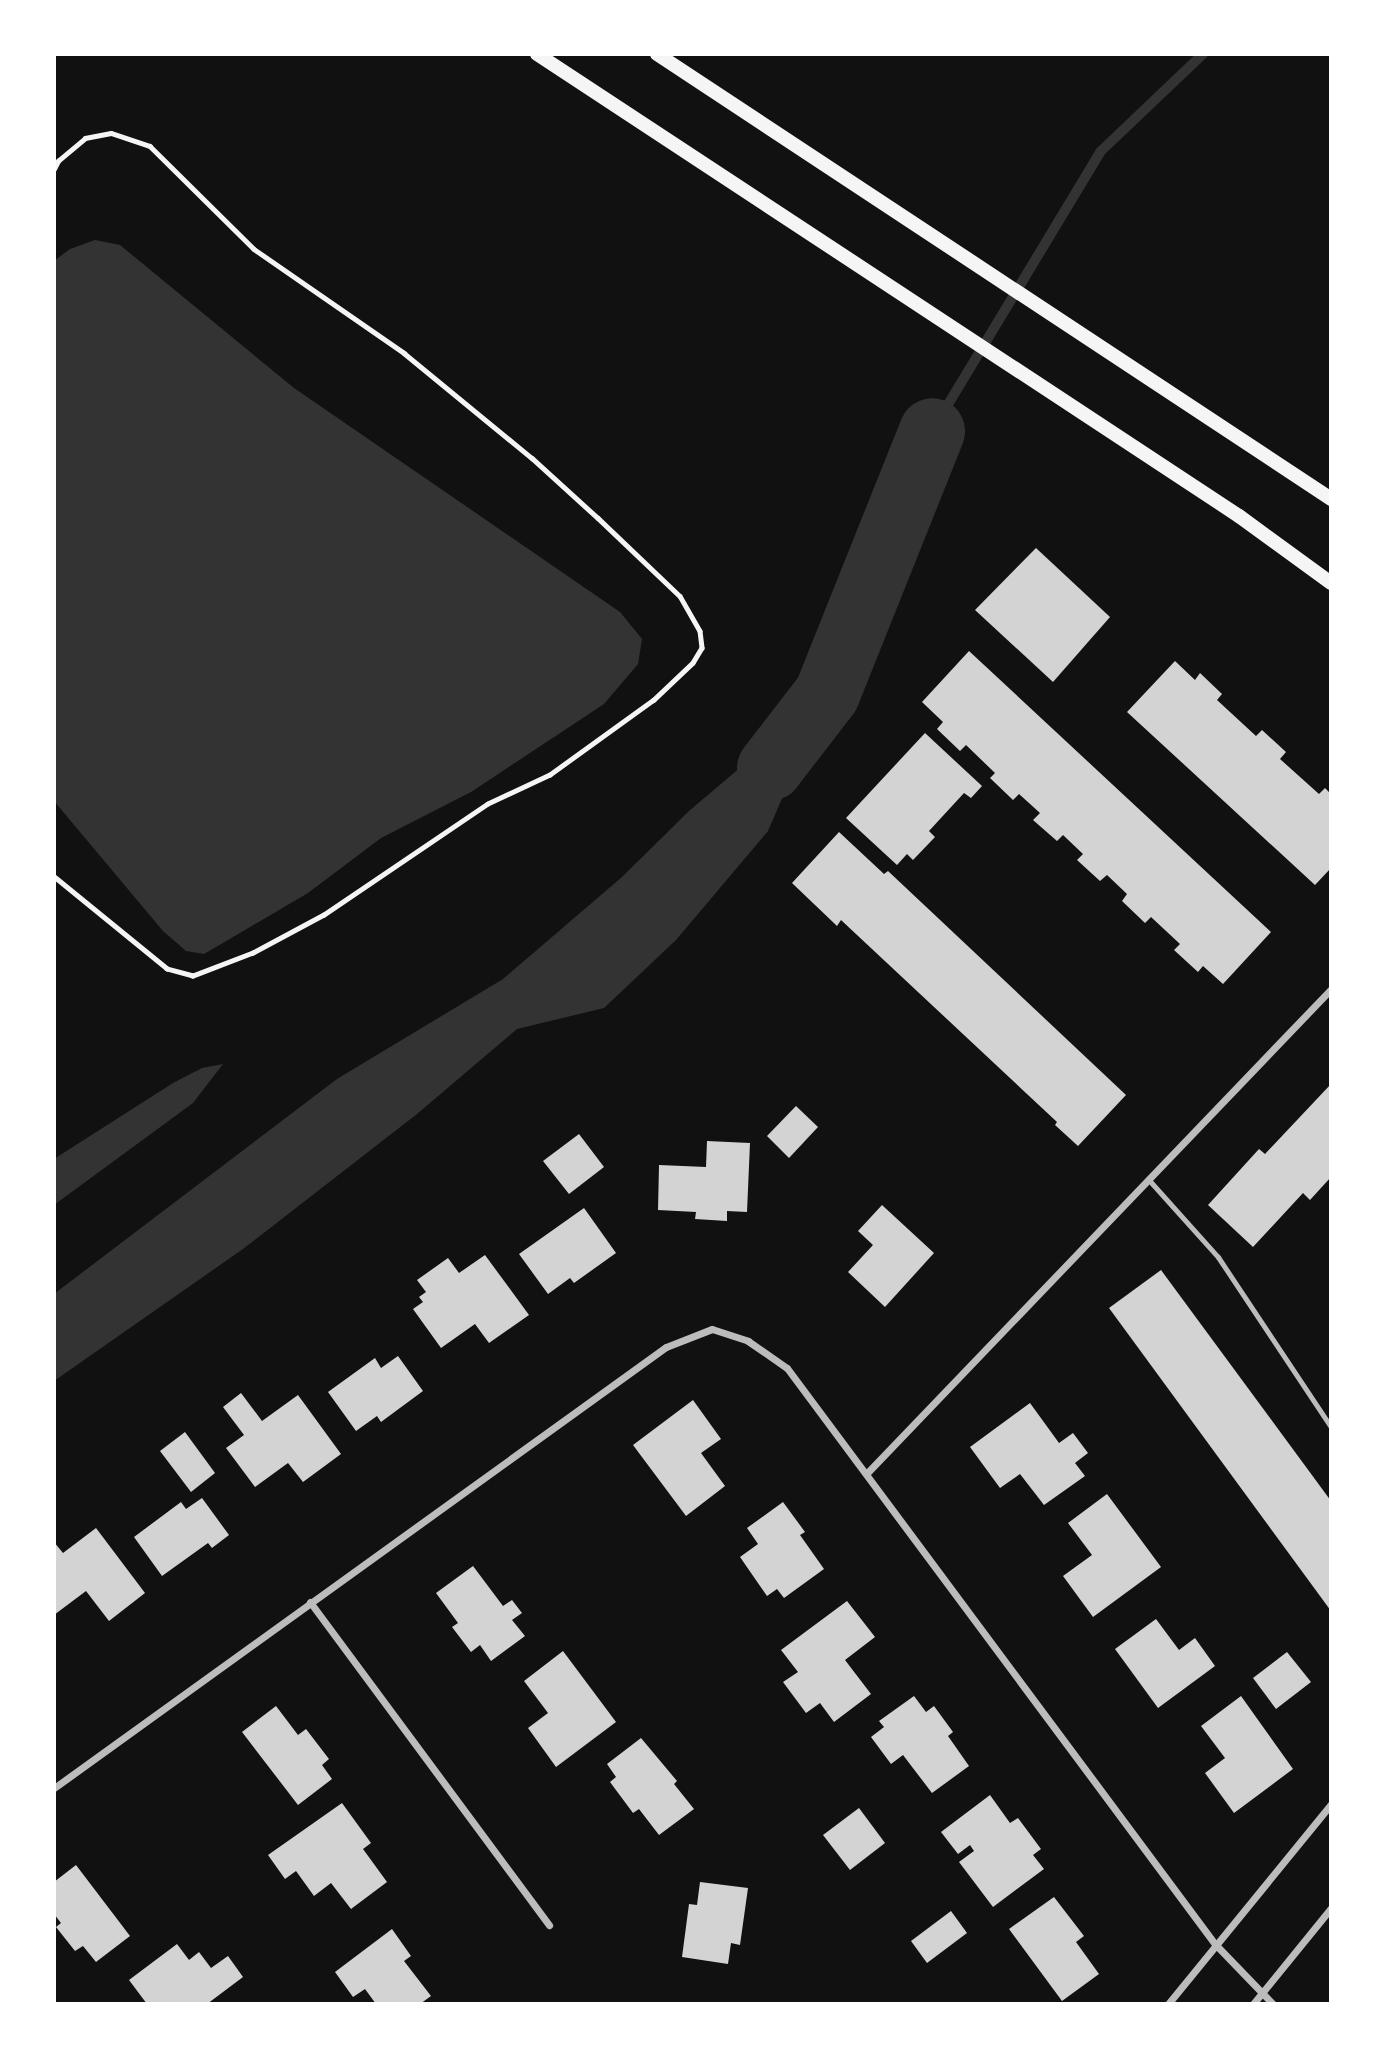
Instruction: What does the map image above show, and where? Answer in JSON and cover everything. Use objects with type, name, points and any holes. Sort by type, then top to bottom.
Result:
[{"type":"main road","points":[[657,54],[1331,499]]},
{"type":"main road","points":[[539,55],[1238,516],[1331,583]]},
{"type":"street","points":[[868,1472],[1331,989]]},
{"type":"street","points":[[54,1788],[666,1347],[712,1329],[748,1341],[787,1368],[868,1472],[1215,1944],[1273,2004]]},
{"type":"street","points":[[310,1602],[550,1925]]},
{"type":"street","points":[[1168,2004],[1331,1804]]},
{"type":"street","points":[[1253,2004],[1331,1908]]},
{"type":"lane","points":[[1148,1180],[1218,1257],[1331,1427]]},
{"type":"path","points":[[54,169],[58,162],[85,138],[111,133],[150,146],[254,249],[404,353],[522,450],[598,518],[680,596],[700,631],[702,648],[693,663],[654,700],[550,775],[488,804],[324,915],[253,953],[193,976],[167,969],[54,877]]},
{"type":"shaded area","points":[[95,240],[120,245],[294,388],[620,612],[642,639],[638,664],[604,704],[471,792],[381,838],[308,893],[204,954],[186,951],[163,931],[54,801],[54,261],[70,249]]},
{"type":"shaded area","points":[[827,694],[768,831],[676,940],[604,1008],[517,1029],[417,1114],[243,1249],[54,1381],[54,1294],[337,1079],[503,979],[622,877],[689,811]]},
{"type":"shaded area","points":[[223,1064],[193,1103],[54,1205],[54,1159],[173,1083],[202,1068]]},
{"type":"building","points":[[1036,548],[1110,617],[1053,682],[975,610]]},
{"type":"building","points":[[969,651],[1271,932],[1223,984],[1203,966],[1198,972],[1174,950],[1180,944],[1151,917],[1145,923],[1122,901],[1127,894],[1107,875],[1100,881],[1077,860],[1083,854],[1063,835],[1057,841],[1033,820],[1040,813],[1019,794],[1013,800],[990,778],[995,773],[966,745],[960,751],[937,729],[943,722],[922,702]]},
{"type":"building","points":[[1175,661],[1195,680],[1200,673],[1222,694],[1217,700],[1256,736],[1262,730],[1286,752],[1280,759],[1319,794],[1325,788],[1331,794],[1331,868],[1315,885],[1127,712]]},
{"type":"building","points":[[925,733],[982,786],[971,798],[964,793],[929,831],[935,837],[913,860],[907,854],[897,865],[846,818]]},
{"type":"building","points":[[839,832],[884,874],[888,871],[1126,1095],[1078,1146],[1055,1125],[1057,1122],[841,920],[837,926],[792,883]]},
{"type":"building","points":[[1331,1084],[1331,1177],[1310,1200],[1303,1193],[1253,1247],[1208,1205],[1259,1149],[1265,1154]]},
{"type":"building","points":[[796,1106],[818,1127],[789,1158],[767,1136]]},
{"type":"building","points":[[579,1134],[604,1167],[569,1194],[543,1161]]},
{"type":"building","points":[[707,1141],[750,1143],[747,1212],[727,1211],[727,1221],[695,1219],[696,1212],[658,1210],[659,1165],[706,1167]]},
{"type":"building","points":[[882,1205],[934,1253],[885,1307],[848,1272],[873,1245],[858,1231]]},
{"type":"building","points":[[584,1208],[616,1253],[574,1283],[570,1278],[548,1294],[519,1254]]},
{"type":"building","points":[[485,1255],[529,1315],[489,1343],[475,1324],[441,1348],[413,1309],[423,1302],[419,1297],[426,1292],[417,1280],[448,1258],[459,1273]]},
{"type":"building","points":[[1161,1270],[1331,1501],[1331,1611],[1109,1308]]},
{"type":"building","points":[[398,1356],[423,1391],[381,1422],[377,1416],[356,1431],[328,1392],[375,1358],[381,1368]]},
{"type":"building","points":[[241,1393],[262,1421],[298,1395],[341,1454],[303,1482],[288,1463],[255,1487],[226,1448],[244,1435],[223,1407]]},
{"type":"building","points":[[693,1400],[721,1439],[701,1453],[725,1486],[686,1516],[633,1445]]},
{"type":"building","points":[[1030,1403],[1059,1443],[1073,1433],[1088,1453],[1075,1463],[1085,1476],[1044,1505],[1020,1474],[1000,1488],[970,1447]]},
{"type":"building","points":[[185,1432],[215,1473],[191,1492],[160,1451]]},
{"type":"building","points":[[1107,1494],[1161,1567],[1093,1617],[1063,1576],[1092,1555],[1068,1523]]},
{"type":"building","points":[[202,1498],[229,1535],[212,1548],[208,1543],[162,1576],[134,1537],[181,1502],[186,1509]]},
{"type":"building","points":[[783,1502],[805,1532],[800,1535],[824,1569],[784,1598],[777,1589],[767,1596],[740,1557],[758,1544],[747,1528]]},
{"type":"building","points":[[96,1528],[145,1593],[109,1621],[86,1591],[54,1615],[54,1542],[63,1553]]},
{"type":"building","points":[[473,1566],[503,1606],[512,1600],[522,1613],[512,1620],[525,1636],[491,1661],[480,1645],[471,1652],[452,1627],[458,1623],[436,1593]]},
{"type":"building","points":[[847,1601],[875,1637],[845,1660],[871,1694],[834,1722],[820,1703],[806,1713],[783,1682],[798,1672],[781,1650]]},
{"type":"building","points":[[1156,1619],[1179,1650],[1195,1638],[1215,1666],[1158,1708],[1115,1649]]},
{"type":"building","points":[[563,1651],[616,1722],[556,1767],[528,1728],[548,1713],[524,1681]]},
{"type":"building","points":[[1287,1652],[1311,1682],[1276,1709],[1253,1678]]},
{"type":"building","points":[[914,1696],[926,1712],[934,1706],[953,1732],[948,1736],[969,1766],[932,1793],[903,1755],[891,1764],[871,1737],[884,1727],[879,1721]]},
{"type":"building","points":[[1241,1696],[1293,1769],[1234,1813],[1205,1773],[1225,1758],[1201,1726]]},
{"type":"building","points":[[276,1706],[298,1735],[306,1729],[329,1759],[322,1765],[332,1779],[298,1805],[242,1732]]},
{"type":"building","points":[[641,1738],[677,1781],[674,1784],[694,1809],[659,1835],[639,1809],[633,1813],[610,1782],[616,1777],[607,1764]]},
{"type":"building","points":[[990,1795],[1010,1823],[1018,1818],[1041,1849],[1033,1855],[1044,1869],[993,1907],[959,1862],[974,1851],[970,1845],[958,1854],[941,1832]]},
{"type":"building","points":[[342,1803],[371,1843],[363,1849],[387,1882],[351,1909],[331,1883],[314,1896],[296,1871],[285,1879],[268,1855]]},
{"type":"building","points":[[859,1808],[885,1843],[850,1870],[823,1835]]},
{"type":"building","points":[[76,1865],[130,1936],[96,1962],[83,1946],[75,1951],[56,1927],[61,1923],[54,1914],[54,1882]]},
{"type":"building","points":[[700,1882],[748,1888],[740,1945],[731,1943],[728,1964],[682,1957],[689,1904],[697,1905]]},
{"type":"building","points":[[1054,1897],[1084,1936],[1076,1942],[1099,1974],[1062,2001],[1009,1929]]},
{"type":"building","points":[[951,1911],[967,1933],[927,1963],[911,1941]]},
{"type":"building","points":[[392,1929],[411,1956],[404,1961],[431,1996],[420,2004],[376,2004],[365,1989],[353,1997],[335,1972]]},
{"type":"building","points":[[177,1944],[189,1960],[199,1952],[211,1968],[228,1956],[243,1977],[207,2004],[147,2004],[129,1980]]},
{"type":"waterway","points":[[932,431],[1100,152],[1203,54]]},
{"type":"waterway","points":[[770,768],[827,694],[932,431]]}]
